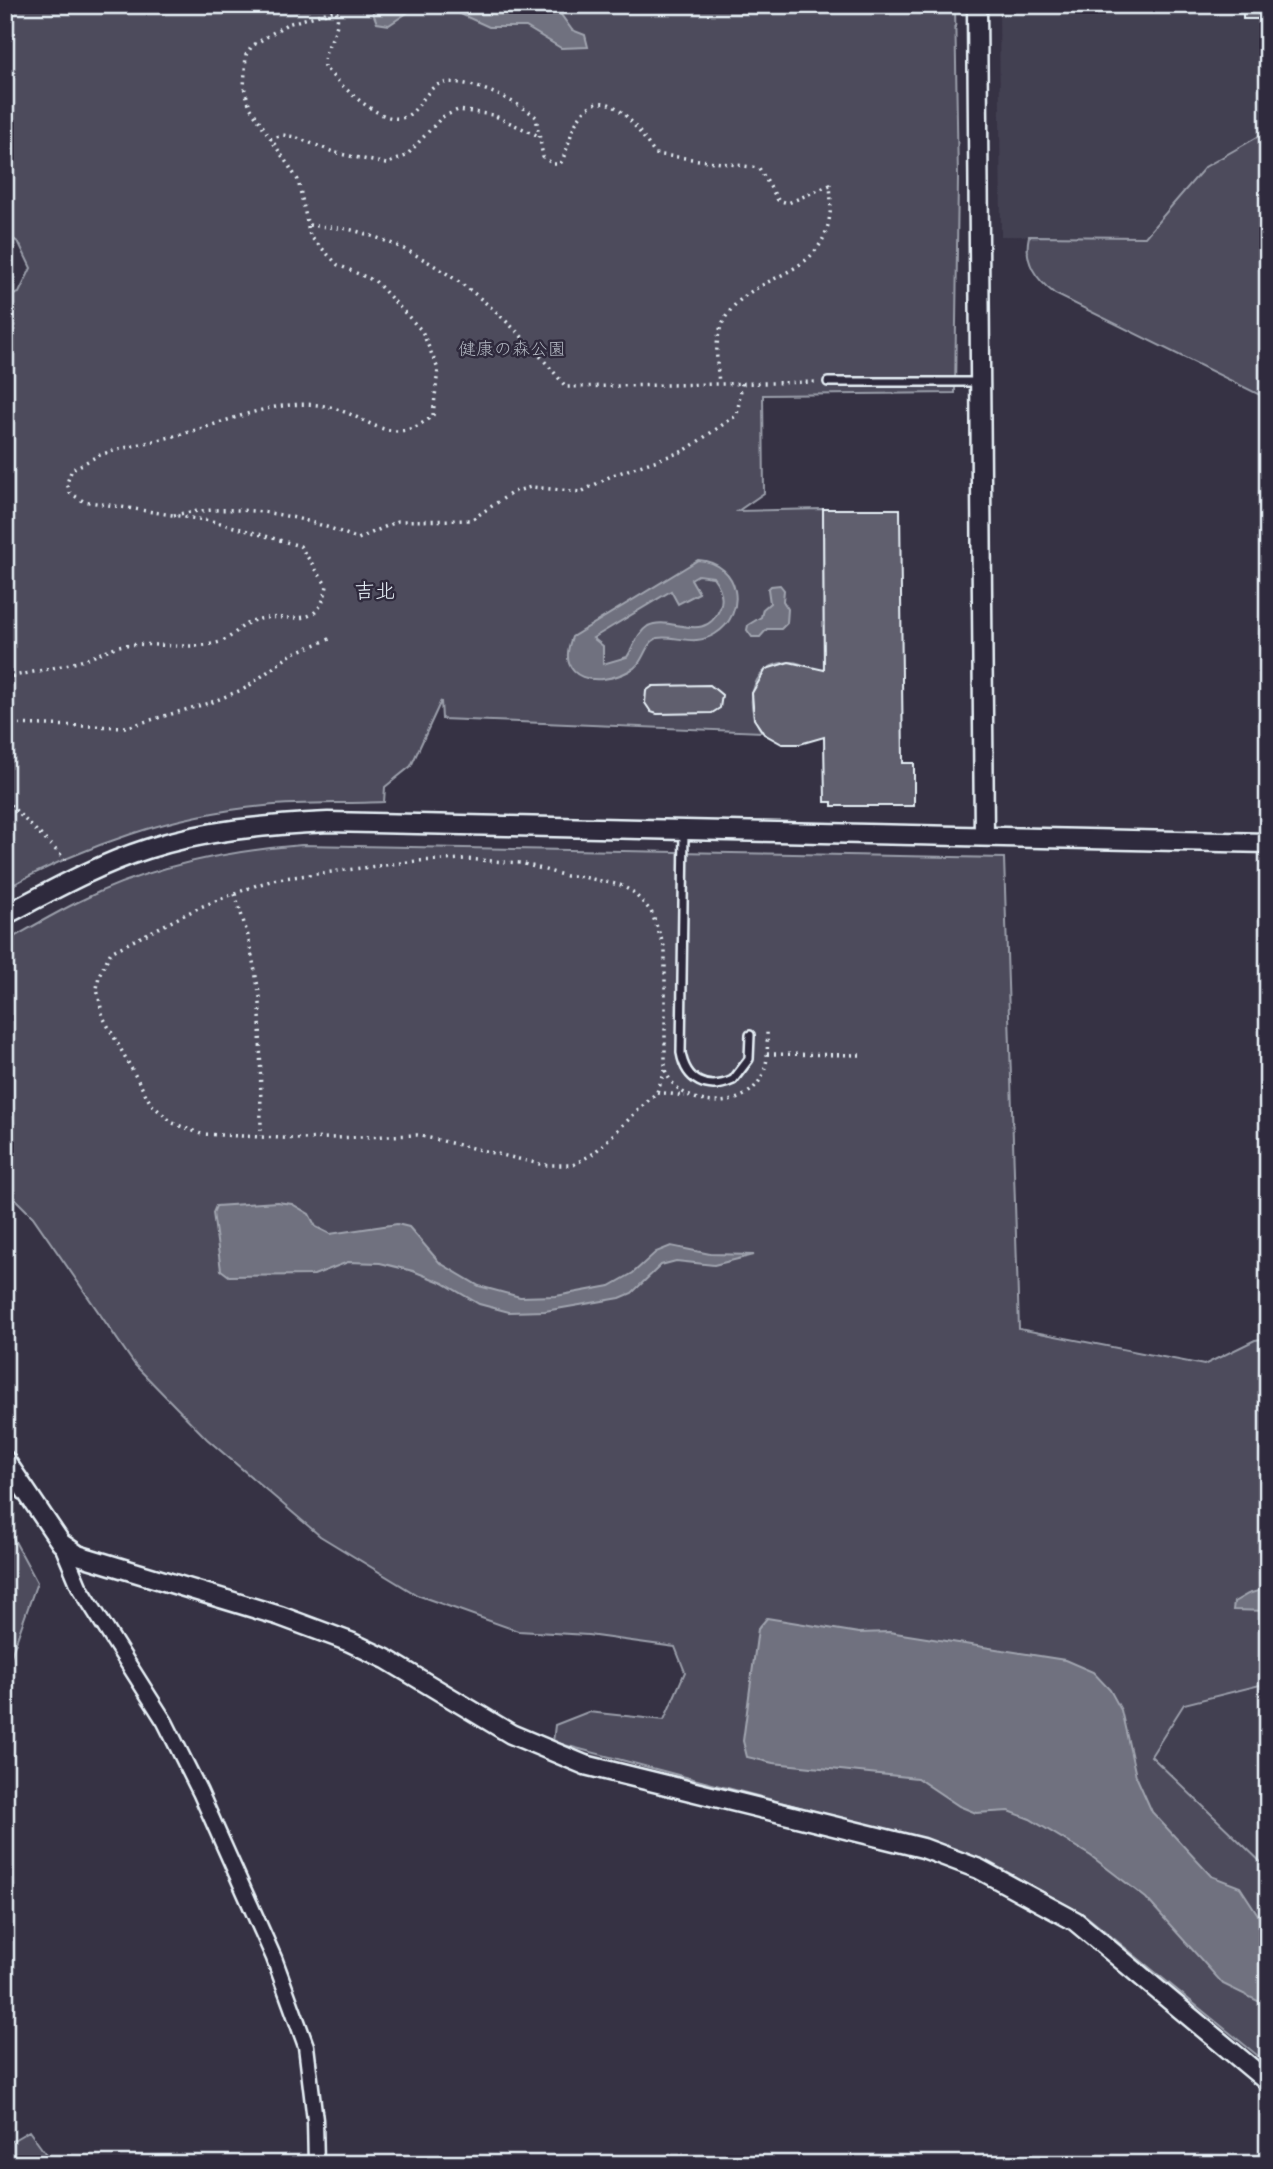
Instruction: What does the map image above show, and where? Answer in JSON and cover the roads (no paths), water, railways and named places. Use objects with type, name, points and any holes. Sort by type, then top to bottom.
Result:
[{"type":"street","points":[[977,5],[984,836]]},
{"type":"street","points":[[5,915],[82,876],[147,849],[265,825],[328,822],[1268,842]]},
{"type":"street","points":[[5,1460],[61,1543],[79,1586],[165,1722],[274,1958],[306,2046],[315,2120],[316,2164]]},
{"type":"street","points":[[61,1543],[78,1555],[98,1563],[280,1616],[350,1642],[396,1665],[511,1734],[584,1765],[923,1848],[979,1869],[1075,1921],[1268,2082]]},
{"type":"lane","points":[[828,382],[980,382]]},
{"type":"lane","points":[[684,830],[681,1053],[686,1071],[693,1079],[709,1086],[733,1080],[748,1059],[750,1035]]},
{"type":"water","points":[[370,5],[554,5],[572,30],[585,35],[588,47],[561,48],[526,27],[489,27],[443,6],[413,9],[389,25],[377,23]]},
{"type":"water","points":[[698,560],[712,563],[723,570],[731,579],[735,591],[732,614],[726,625],[715,634],[700,640],[657,638],[652,641],[634,668],[617,676],[593,679],[574,672],[569,664],[568,652],[572,637]],"holes":[[[698,575],[713,577],[722,600],[714,619],[706,625],[696,627],[666,623],[648,626],[638,636],[627,657],[603,664],[603,646],[593,638],[671,591],[678,604],[699,593],[691,579]]]},
{"type":"water","points":[[780,585],[784,590],[783,601],[788,609],[787,623],[781,629],[767,629],[760,637],[752,637],[747,630],[748,625],[761,617],[763,609],[770,603],[768,589]]},
{"type":"water","points":[[277,1202],[292,1204],[309,1214],[316,1227],[330,1234],[397,1224],[409,1227],[440,1263],[479,1286],[520,1297],[556,1296],[610,1286],[633,1273],[656,1252],[671,1246],[710,1254],[754,1255],[714,1265],[676,1261],[661,1265],[632,1293],[620,1298],[545,1311],[509,1312],[479,1304],[443,1283],[413,1271],[380,1263],[348,1262],[314,1275],[229,1276],[221,1270],[213,1213],[216,1206]]},
{"type":"water","points":[[1268,1588],[1268,1611],[1233,1610],[1234,1602]]},
{"type":"water","points":[[767,1618],[859,1633],[889,1632],[1065,1660],[1093,1672],[1110,1690],[1121,1710],[1136,1776],[1152,1812],[1211,1876],[1240,1887],[1268,1930],[1268,2006],[1223,1984],[1146,1898],[1091,1856],[1030,1819],[1009,1811],[976,1813],[959,1806],[917,1778],[773,1763],[747,1757],[743,1741],[758,1629]]},
{"type":"district","name":"吉北","points":[[375,591]]},
{"type":"park label","name":"健康の森公園","points":[[512,349]]}]
